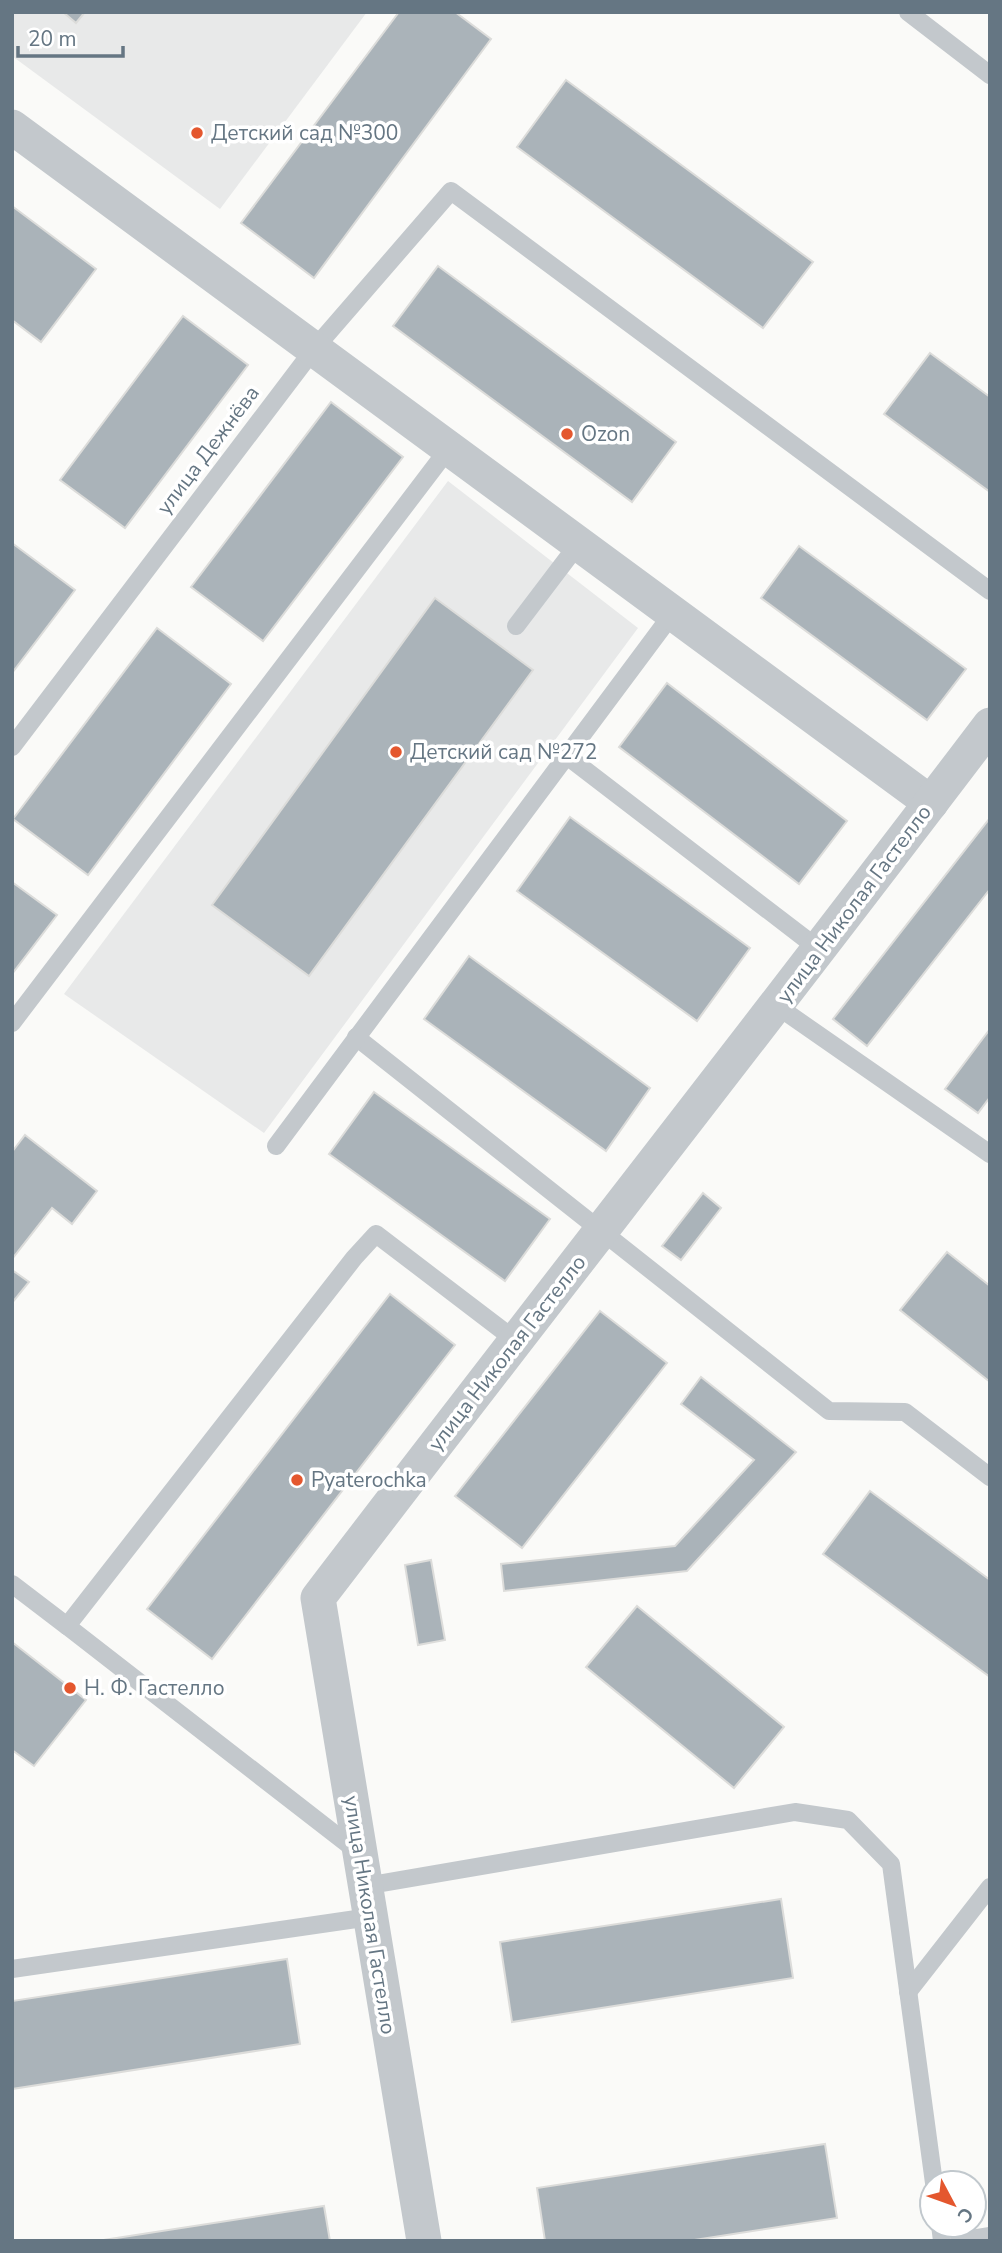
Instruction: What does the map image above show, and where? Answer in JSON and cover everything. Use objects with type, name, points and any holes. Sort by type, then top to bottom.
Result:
[{"type":"street","points":[[12,127],[931,803]]},
{"type":"street","name":"улица Николая Гастелло","points":[[424,2241],[318,1598],[515,1340],[777,1006],[990,725]]},
{"type":"lane","points":[[908,12],[990,75]]},
{"type":"lane","name":"улица Дежнёва","points":[[12,747],[314,349],[451,191],[990,591]]},
{"type":"lane","points":[[12,1023],[449,448]]},
{"type":"lane","points":[[516,626],[579,544]]},
{"type":"lane","points":[[276,1146],[673,613]]},
{"type":"lane","points":[[567,756],[820,950]]},
{"type":"lane","points":[[777,1006],[990,1154]]},
{"type":"lane","points":[[356,1037],[829,1411],[905,1412],[990,1477]]},
{"type":"lane","points":[[67,1626],[354,1258],[376,1234],[515,1340]]},
{"type":"lane","points":[[12,1584],[67,1626],[365,1885]]},
{"type":"lane","points":[[12,1969],[365,1885],[795,1812],[848,1820],[891,1864],[932,2169]]},
{"type":"lane","points":[[908,1992],[990,1887]]},
{"type":"lane","points":[[959,2241],[990,2236]]},
{"type":"shaded area","name":"Детский сад №300","points":[[12,12],[367,12],[220,209],[12,56]]},
{"type":"shaded area","name":"Детский сад №272","points":[[448,481],[638,628],[264,1133],[64,994]]},
{"type":"building","points":[[63,12],[85,12],[76,23]]},
{"type":"building","points":[[399,12],[455,12],[491,39],[314,278],[241,223]]},
{"type":"building","points":[[566,80],[813,262],[763,328],[517,147]]},
{"type":"building","points":[[12,206],[96,269],[41,342],[12,320]]},
{"type":"building","points":[[438,266],[676,442],[632,502],[393,326]]},
{"type":"building","points":[[183,316],[248,365],[125,528],[60,480]]},
{"type":"building","points":[[930,353],[990,397],[990,492],[884,414]]},
{"type":"building","points":[[331,402],[403,457],[263,641],[191,587]]},
{"type":"building","points":[[12,543],[75,590],[12,673]]},
{"type":"building","points":[[799,546],[966,669],[927,720],[761,598]]},
{"type":"building","points":[[435,598],[533,670],[309,976],[212,905]]},
{"type":"building","points":[[157,628],[231,684],[88,875],[13,819]]},
{"type":"building","points":[[667,683],[847,821],[799,884],[619,747]]},
{"type":"building","points":[[570,817],[750,948],[697,1021],[517,891]]},
{"type":"building","points":[[990,818],[990,889],[867,1046],[833,1019]]},
{"type":"building","points":[[12,882],[57,915],[12,974]]},
{"type":"building","points":[[469,956],[650,1088],[606,1151],[424,1019]]},
{"type":"building","points":[[990,1029],[990,1097],[978,1113],[945,1089]]},
{"type":"building","points":[[374,1092],[550,1219],[505,1281],[329,1154]]},
{"type":"building","points":[[25,1135],[97,1191],[72,1224],[52,1208],[12,1259],[12,1152]]},
{"type":"building","points":[[703,1193],[721,1208],[681,1260],[662,1246]]},
{"type":"building","points":[[947,1252],[990,1286],[990,1382],[900,1310]]},
{"type":"building","points":[[12,1270],[29,1282],[12,1303]]},
{"type":"building","points":[[390,1294],[455,1345],[212,1659],[147,1609]]},
{"type":"building","points":[[600,1311],[667,1363],[522,1548],[455,1496]]},
{"type":"building","points":[[701,1377],[796,1452],[687,1571],[504,1591],[501,1564],[675,1546],[754,1460],[681,1404]]},
{"type":"building","points":[[870,1491],[990,1580],[990,1677],[823,1554]]},
{"type":"building","points":[[431,1560],[445,1640],[418,1645],[405,1565]]},
{"type":"building","points":[[637,1606],[784,1727],[734,1788],[586,1667]]},
{"type":"building","points":[[12,1642],[86,1700],[34,1766],[12,1750]]},
{"type":"building","points":[[781,1899],[793,1978],[512,2022],[500,1942]]},
{"type":"building","points":[[287,1959],[300,2044],[12,2089],[12,2001]]},
{"type":"building","points":[[825,2144],[837,2218],[688,2241],[545,2241],[537,2188]]},
{"type":"building","points":[[324,2206],[330,2241],[97,2241]]},
{"type":"place","name":"Детский сад №300","points":[[197,133]]},
{"type":"place","name":"Ozon","points":[[567,434]]},
{"type":"place","name":"Детский сад №272","points":[[396,752]]},
{"type":"place","name":"Pyaterochka","points":[[297,1480]]},
{"type":"place","name":"Н. Ф. Гастелло","points":[[70,1688]]}]
